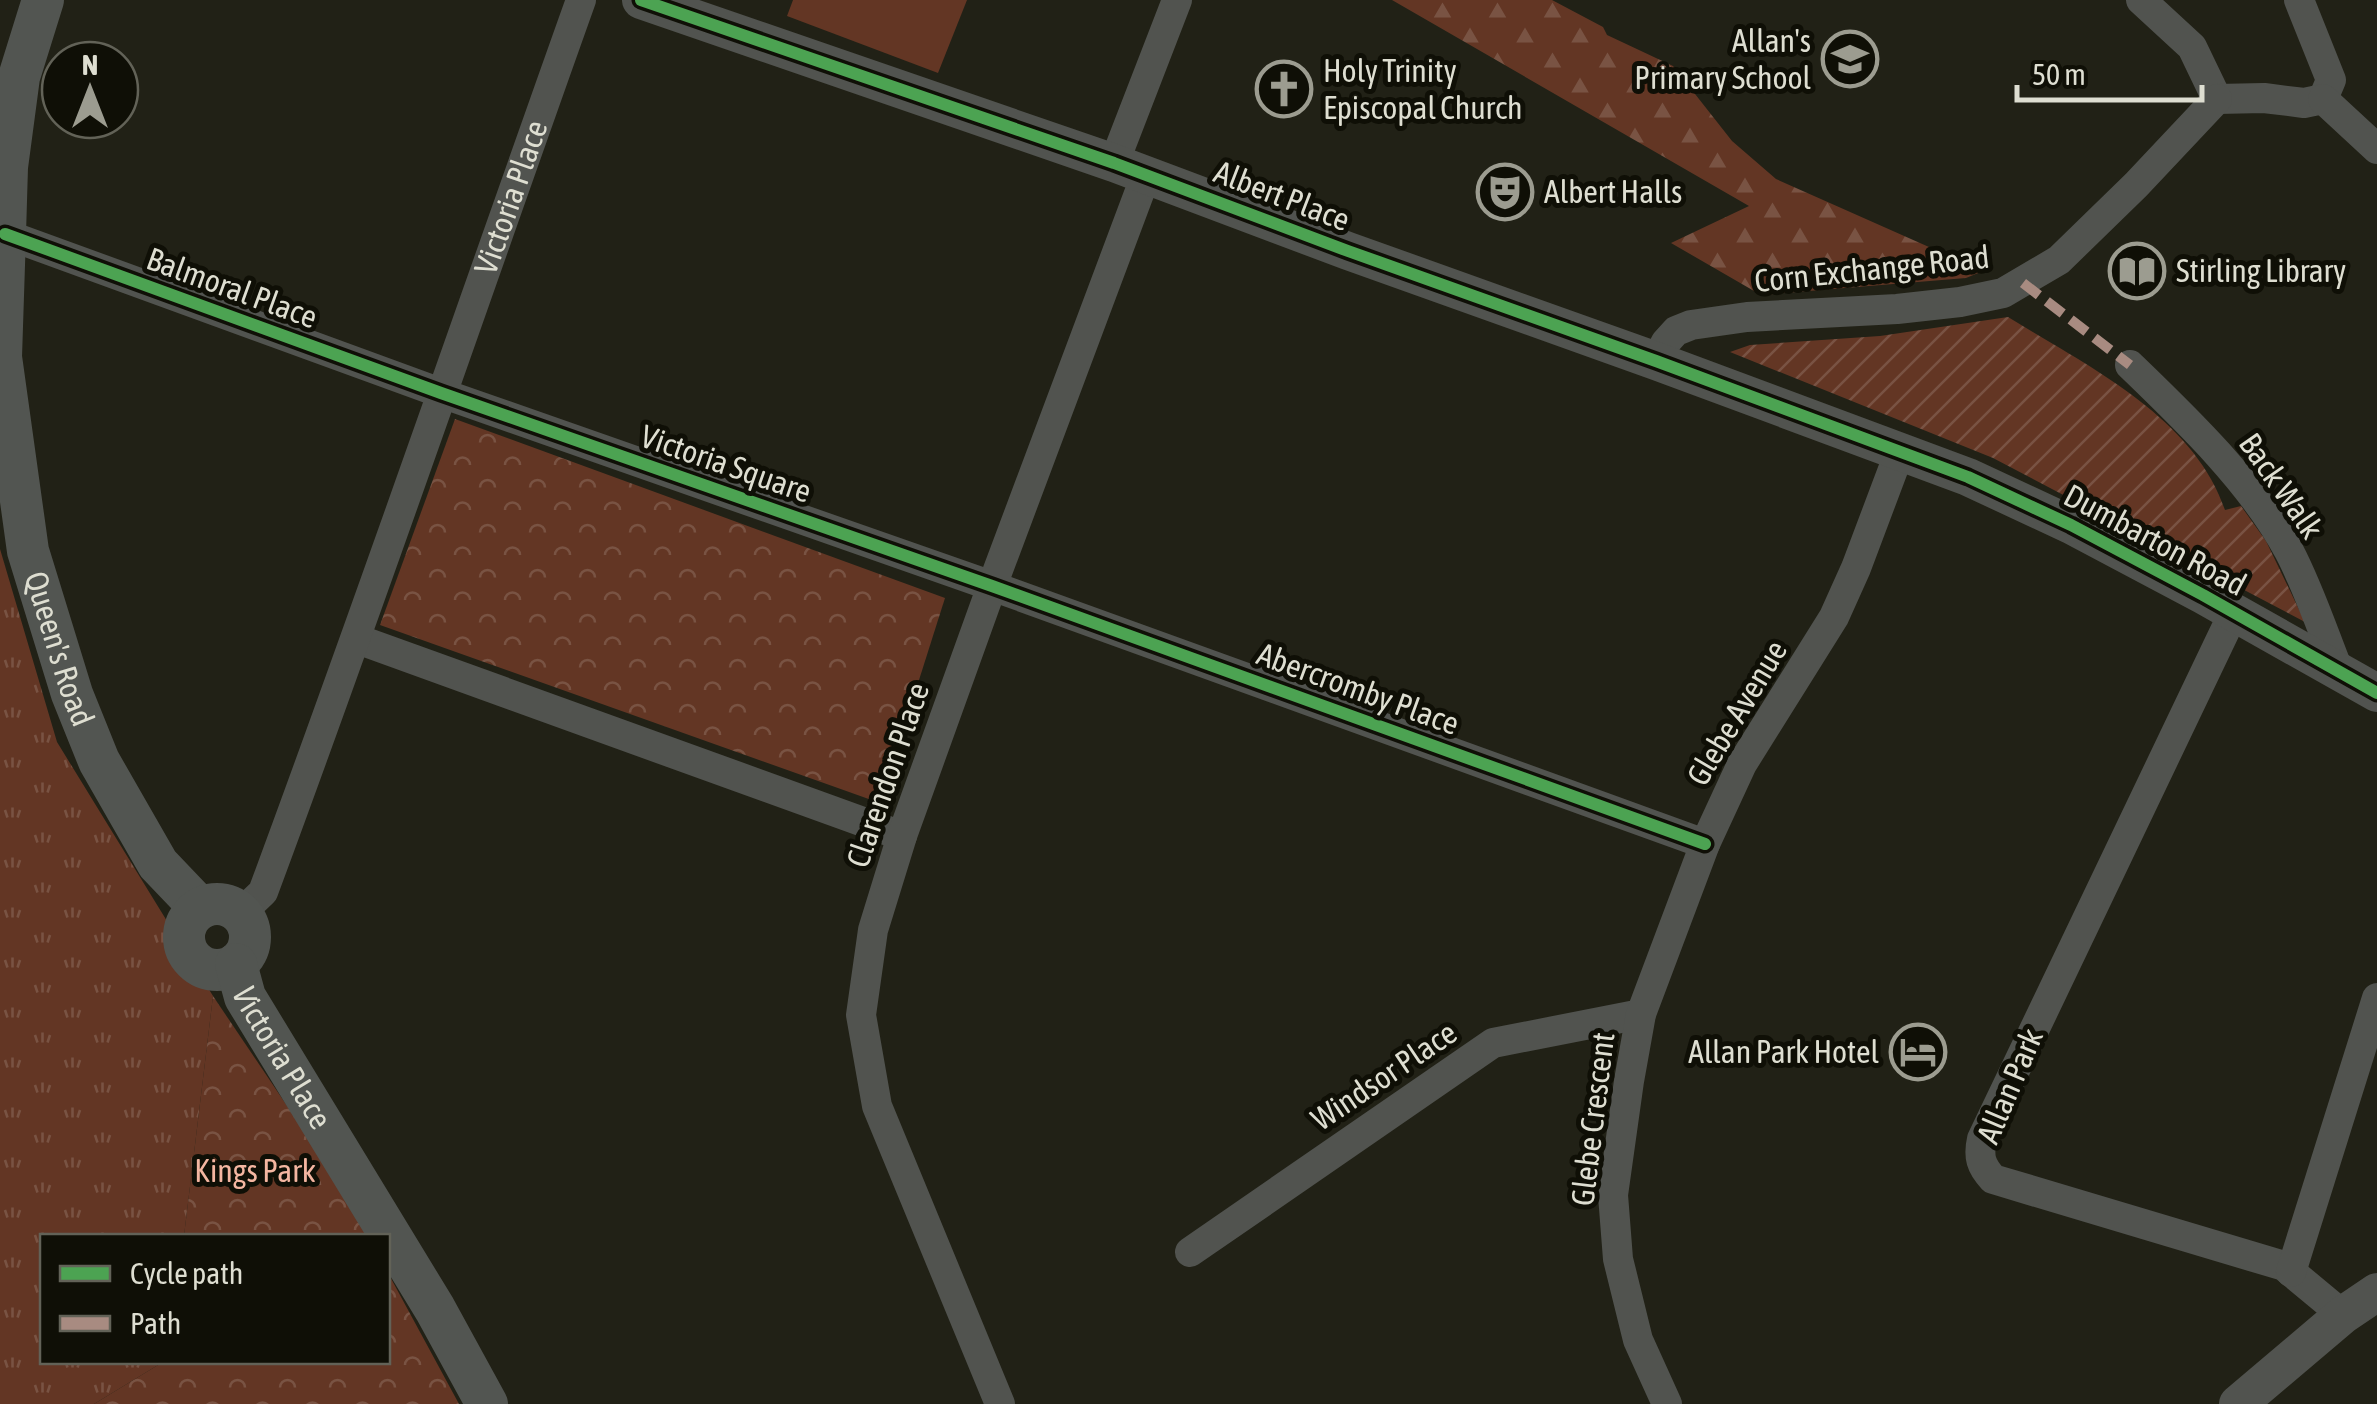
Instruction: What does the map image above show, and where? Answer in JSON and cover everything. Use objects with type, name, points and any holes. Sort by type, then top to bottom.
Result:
[{"type":"main road","name":"Queen's Road","points":[[43,0],[19,77],[7,168],[5,234],[2,356],[28,550],[51,632],[99,761],[158,864],[220,910]]},
{"type":"main road","points":[[220,910],[247,920],[248,950],[236,964],[216,970],[196,962],[185,945],[186,924],[220,910]]},
{"type":"main road","name":"Victoria Place","points":[[236,964],[245,997],[389,1234]]},
{"type":"main road","name":"Victoria Place","points":[[390,1235],[487,1404]]},
{"type":"street","name":"Victoria Place","points":[[441,393],[581,0]]},
{"type":"street","name":"Albert Place","points":[[641,0],[1130,169],[1900,451]]},
{"type":"street","name":"Clarendon Place","points":[[1000,1404],[877,1106],[860,1015],[873,930],[902,836],[992,586],[1130,169],[1177,0]]},
{"type":"street","points":[[2140,0],[2192,47],[2218,99],[2264,98],[2304,104],[2323,98],[2331,80],[2299,0]]},
{"type":"street","points":[[2323,98],[2377,149]]},
{"type":"street","name":"Corn Exchange Road","points":[[1656,361],[1676,331],[1691,325],[1747,317],[1896,309],[2004,294],[2059,260],[2218,99]]},
{"type":"street","name":"Balmoral Place","points":[[5,234],[441,393]]},
{"type":"street","name":"Back Walk","points":[[2130,365],[2193,426],[2259,504],[2289,550],[2339,672]]},
{"type":"street","name":"Victoria Square","points":[[441,393],[992,586]]},
{"type":"street","points":[[220,910],[264,892],[357,639],[441,393]]},
{"type":"street","name":"Dumbarton Road","points":[[1900,451],[1968,477],[2071,525],[2377,693]]},
{"type":"street","name":"Glebe Avenue","points":[[1641,1014],[1704,844],[1742,764],[1834,617],[1900,451]]},
{"type":"street","name":"Abercromby Place","points":[[992,586],[1704,844]]},
{"type":"street","name":"Allan Park","points":[[2234,612],[1982,1139],[1982,1166],[1993,1179],[2284,1266],[2343,1315]]},
{"type":"street","points":[[357,639],[902,836]]},
{"type":"street","points":[[2292,1272],[2377,998]]},
{"type":"street","name":"Windsor Place","points":[[1190,1252],[1493,1043],[1641,1014]]},
{"type":"street","name":"Glebe Crescent","points":[[1641,1014],[1613,1196],[1618,1258],[1638,1340],[1668,1404]]},
{"type":"street","points":[[2238,1404],[2343,1315],[2377,1292]]},
{"type":"green space","points":[[793,0],[967,0],[938,73],[787,16]]},
{"type":"green space","points":[[1392,0],[1552,0],[1603,27],[1607,35],[1673,66],[1732,141],[1776,179],[1983,271],[1966,278],[1761,295],[1671,243],[1749,206]]},
{"type":"green space","points":[[2008,317],[2134,397],[2189,447],[2210,477],[2225,510],[2241,506],[2266,541],[2305,622],[1993,458],[1730,352],[1750,345],[1880,336]]},
{"type":"green space","points":[[455,419],[945,598],[880,803],[380,625]]},
{"type":"green space","points":[[0,549],[57,742],[213,996],[184,1234],[40,1234],[40,1364],[160,1364],[94,1404],[0,1404]]},
{"type":"green space","name":"Kings Park","points":[[213,996],[339,1183],[367,1234],[184,1234]]},
{"type":"green space","points":[[390,1277],[459,1404],[94,1404],[160,1364],[390,1364]]},
{"type":"marked path","points":[[2023,283],[2130,365]]},
{"type":"cycle path","points":[[641,0],[1114,163],[1968,477],[2071,525],[2377,693]]},
{"type":"cycle path","points":[[5,234],[1705,844]]},
{"type":"place","name":"Allan's Primary School","points":[[1850,59]]},
{"type":"place","name":"Holy Trinity Episcopal Church","points":[[1284,89]]},
{"type":"place","name":"Albert Halls","points":[[1505,192]]},
{"type":"place","name":"Stirling Library","points":[[2137,271]]},
{"type":"place","name":"Allan Park Hotel","points":[[1918,1052]]}]
